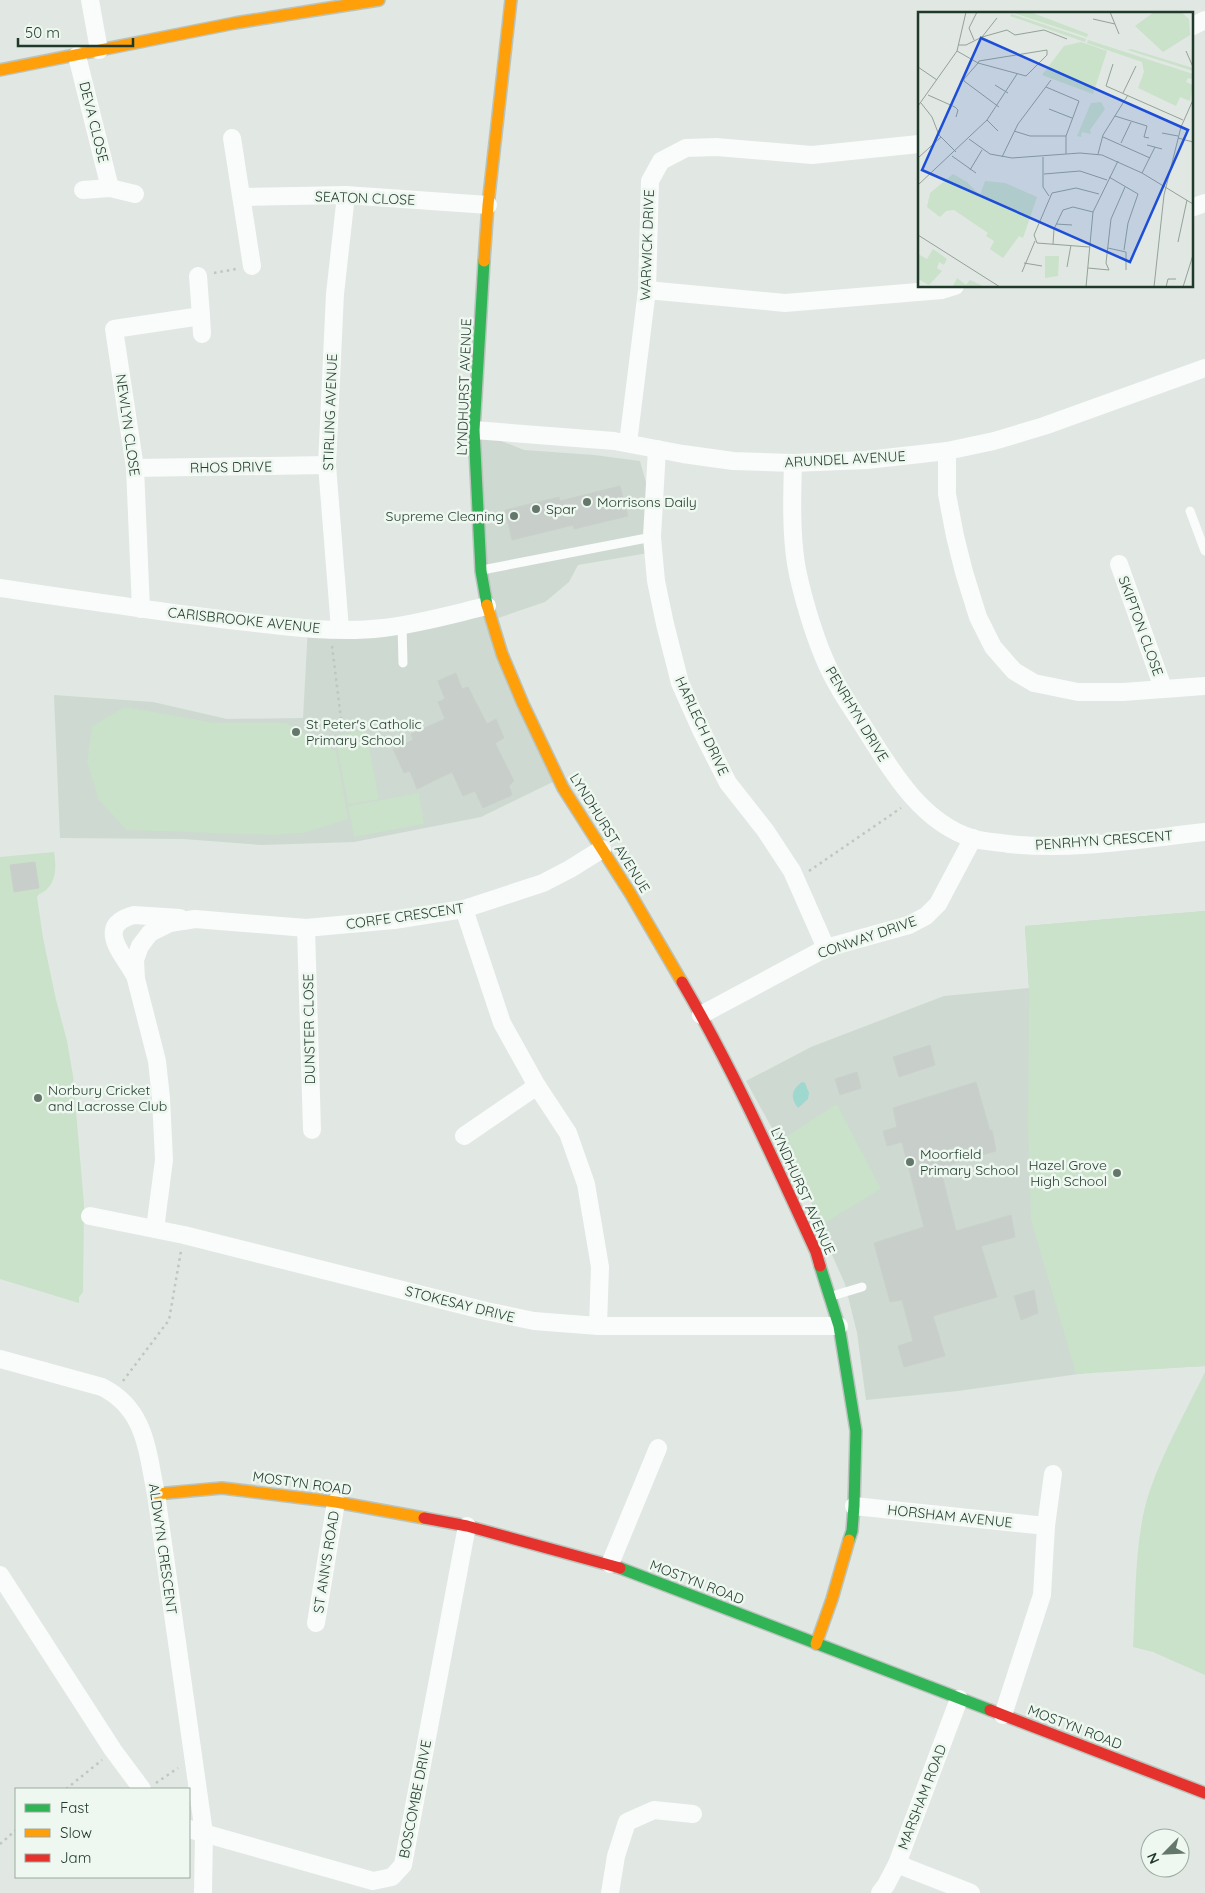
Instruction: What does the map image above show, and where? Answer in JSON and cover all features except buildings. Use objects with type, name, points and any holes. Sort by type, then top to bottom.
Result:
[{"type":"street","points":[[90,0],[99,50]]},
{"type":"street","points":[[0,70],[77,56],[206,28],[379,0]]},
{"type":"street","name":"LYNDHURST AVENUE","points":[[511,0],[488,205],[474,430],[481,570],[487,606],[502,654],[541,745],[563,788],[602,849],[701,1015],[760,1132],[816,1252],[839,1326],[856,1431],[852,1531],[832,1599],[816,1644]]},
{"type":"street","points":[[1192,26],[1205,20]]},
{"type":"street","name":"DEVA CLOSE","points":[[77,56],[110,188]]},
{"type":"street","points":[[232,138],[252,266]]},
{"type":"street","name":"WARWICK DRIVE","points":[[628,443],[647,290],[650,181],[661,162],[686,148],[716,147],[812,155],[918,144]]},
{"type":"street","points":[[83,190],[110,188],[135,194]]},
{"type":"street","name":"SEATON CLOSE","points":[[242,197],[346,195],[488,205]]},
{"type":"street","name":"STIRLING AVENUE","points":[[335,629],[328,466],[335,294],[346,195]]},
{"type":"street","points":[[1192,208],[1205,203]]},
{"type":"street","points":[[198,276],[202,334]]},
{"type":"street","points":[[647,290],[785,303],[948,288]]},
{"type":"street","name":"NEWLYN CLOSE","points":[[141,609],[135,468],[114,329],[201,316]]},
{"type":"street","name":"ARUNDEL AVENUE","points":[[474,430],[614,441],[733,461],[792,463],[867,460],[947,451],[994,441],[1044,426],[1205,368]]},
{"type":"street","name":"HARLECH DRIVE","points":[[657,449],[652,537],[656,581],[680,683],[728,783],[766,830],[792,871],[826,948]]},
{"type":"street","points":[[947,451],[947,494],[955,536],[978,617],[994,647],[1014,670],[1034,683],[1078,692],[1123,692],[1205,686]]},
{"type":"street","name":"PENRHYN DRIVE","points":[[792,463],[791,526],[796,566],[814,630],[825,660],[844,695],[894,776],[914,798],[948,827],[973,838]]},
{"type":"street","name":"RHOS DRIVE","points":[[135,468],[328,466]]},
{"type":"street","name":"SKIPTON CLOSE","points":[[1119,564],[1163,688]]},
{"type":"street","name":"CARISBROOKE AVENUE","points":[[0,588],[141,609],[275,625],[335,629],[382,628],[402,625],[487,606]]},
{"type":"street","name":"PENRHYN CRESCENT","points":[[973,838],[1028,846],[1049,846],[1205,832]]},
{"type":"street","name":"CONWAY DRIVE","points":[[701,1015],[826,948],[909,925],[926,916],[938,904],[973,838]]},
{"type":"street","name":"CORFE CRESCENT","points":[[155,1230],[164,1160],[161,1098],[156,1062],[136,979],[129,963],[116,947],[114,935],[117,924],[127,917],[134,915],[306,928],[394,920],[464,909],[543,883],[602,849]]},
{"type":"street","points":[[464,909],[502,1023],[537,1086],[568,1133],[586,1184],[600,1267],[598,1326]]},
{"type":"street","name":"CORFE CRESCENT","points":[[136,979],[136,960],[140,946],[150,933],[170,923],[195,920]]},
{"type":"street","name":"DUNSTER CLOSE","points":[[306,928],[312,1130]]},
{"type":"street","points":[[464,1136],[537,1086]]},
{"type":"street","name":"STOKESAY DRIVE","points":[[90,1216],[184,1235],[534,1321],[598,1326],[839,1326]]},
{"type":"street","name":"ALDWYN CRESCENT","points":[[0,1359],[102,1387],[114,1393],[138,1421],[146,1443],[156,1494],[193,1757],[196,1831],[203,1893]]},
{"type":"street","points":[[610,1564],[658,1448]]},
{"type":"street","points":[[1003,1716],[1042,1595],[1046,1526],[1052,1474]]},
{"type":"street","name":"MOSTYN ROAD","points":[[156,1494],[222,1488],[336,1502],[468,1526],[610,1564],[1205,1793]]},
{"type":"street","name":"ST ANN'S ROAD","points":[[316,1623],[336,1502]]},
{"type":"street","name":"HORSHAM AVENUE","points":[[854,1506],[1046,1526]]},
{"type":"street","name":"BOSCOMBE DRIVE","points":[[196,1831],[373,1881],[392,1877],[403,1865],[468,1526]]},
{"type":"street","points":[[0,1575],[114,1750],[148,1787]]},
{"type":"street","name":"MARSHAM ROAD","points":[[880,1893],[897,1864],[959,1699]]},
{"type":"street","points":[[610,1893],[616,1856],[627,1822],[654,1810],[693,1814]]},
{"type":"street","points":[[897,1864],[971,1893]]},
{"type":"lane","points":[[1190,511],[1205,552]]},
{"type":"lane","points":[[481,570],[652,537]]},
{"type":"lane","points":[[402,625],[403,663]]},
{"type":"lane","points":[[830,1297],[862,1287]]},
{"type":"path","points":[[198,276],[252,266]]},
{"type":"path","points":[[335,629],[342,727]]},
{"type":"path","points":[[796,880],[914,798]]},
{"type":"path","points":[[114,1393],[169,1320],[184,1235]]},
{"type":"path","points":[[67,1788],[114,1750]]},
{"type":"path","points":[[148,1787],[193,1757]]},
{"type":"path","points":[[0,1844],[15,1831]]},
{"type":"shaded area","name":"St Peter's Catholic Primary School","points":[[474,430],[524,450],[594,455],[640,461],[646,483],[645,533],[648,553],[578,565],[569,582],[545,602],[492,620],[559,779],[481,817],[354,842],[262,845],[183,839],[60,838],[54,695],[153,702],[227,719],[303,718],[308,627],[329,629],[487,606]]},
{"type":"shaded area","points":[[1205,911],[1205,1366],[1093,1372],[958,1391],[866,1400],[857,1333],[845,1284],[816,1219],[810,1197],[746,1081],[811,1047],[944,996],[1029,988],[1025,926]]},
{"type":"green space","points":[[125,707],[215,723],[286,723],[336,751],[348,819],[304,833],[273,835],[126,830],[99,800],[87,762],[92,726]]},
{"type":"green space","points":[[366,730],[379,799],[348,804],[335,736]]},
{"type":"green space","points":[[419,793],[424,824],[354,837],[348,806]]},
{"type":"green space","name":"Norbury Cricket and Lacrosse Club","points":[[54,852],[54,877],[50,886],[37,897],[43,938],[67,1041],[73,1076],[84,1205],[83,1292],[79,1297],[79,1303],[0,1279],[0,857]]},
{"type":"green space","name":"Hazel Grove High School","points":[[1205,911],[1205,1366],[1076,1374],[1031,1220],[1028,1126],[1029,988],[1025,926]]},
{"type":"green space","points":[[837,1104],[881,1189],[823,1224],[782,1139]]},
{"type":"green space","points":[[1205,1372],[1205,1675],[1153,1652],[1133,1647],[1138,1547],[1145,1508],[1162,1460]]},
{"type":"water","points":[[802,1082],[805,1083],[809,1093],[808,1099],[798,1108],[793,1094]]},
{"type":"traffic: fast","points":[[484,261],[474,430],[481,571],[487,605]]},
{"type":"traffic: fast","points":[[820,1266],[839,1326],[856,1431],[854,1506],[852,1531],[849,1540]]},
{"type":"traffic: fast","points":[[620,1568],[990,1710]]},
{"type":"traffic: slow","points":[[0,70],[235,23],[379,0]]},
{"type":"traffic: slow","points":[[484,261],[488,205],[511,0]]},
{"type":"traffic: slow","points":[[487,605],[502,654],[523,704],[563,788],[630,893],[682,982]]},
{"type":"traffic: slow","points":[[156,1494],[222,1488],[336,1502],[424,1518]]},
{"type":"traffic: slow","points":[[816,1644],[832,1599],[849,1540]]},
{"type":"traffic: jam","points":[[682,982],[719,1048],[816,1252],[820,1266]]},
{"type":"traffic: jam","points":[[424,1518],[467,1526],[620,1568]]},
{"type":"traffic: jam","points":[[990,1710],[1205,1793]]},
{"type":"place","name":"Morrisons Daily","points":[[587,502]]},
{"type":"place","name":"Spar","points":[[536,509]]},
{"type":"place","name":"Supreme Cleaning","points":[[514,516]]},
{"type":"place","name":"St Peter's Catholic Primary School","points":[[296,732]]},
{"type":"place","name":"Norbury Cricket and Lacrosse Club","points":[[38,1098]]},
{"type":"place","name":"Moorfield Primary School","points":[[910,1162]]},
{"type":"place","name":"Hazel Grove High School","points":[[1117,1173]]}]
